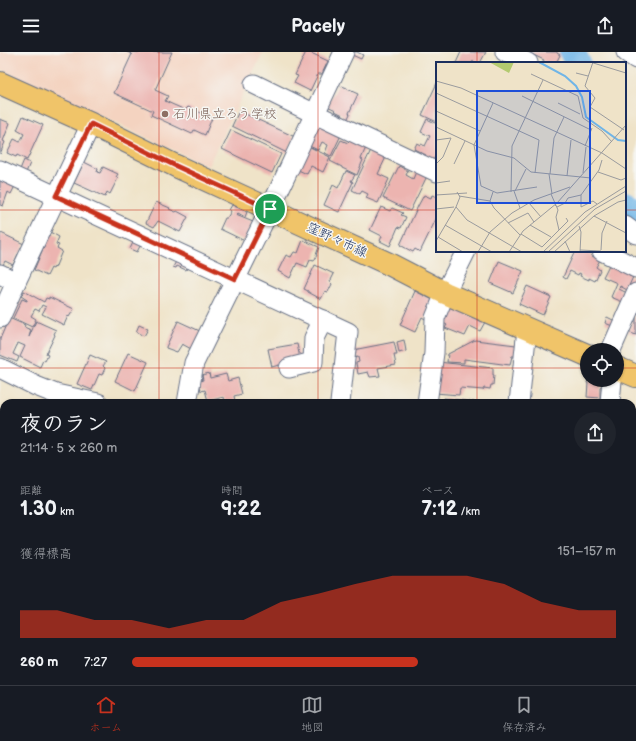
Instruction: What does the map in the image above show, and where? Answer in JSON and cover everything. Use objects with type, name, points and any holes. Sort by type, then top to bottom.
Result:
[{"type":"main road","name":"窪野々市線","points":[[0,83],[91,124],[176,166],[389,264],[445,293],[580,352]]},
{"type":"main road","points":[[624,371],[636,376]]},
{"type":"street","points":[[188,399],[194,363],[270,209],[344,52]]},
{"type":"street","points":[[505,52],[526,62]]},
{"type":"street","points":[[626,52],[636,59]]},
{"type":"street","points":[[254,84],[436,172]]},
{"type":"street","points":[[0,318],[8,278],[56,196],[91,124]]},
{"type":"street","points":[[0,170],[348,332],[340,399]]},
{"type":"street","points":[[626,227],[636,234]]},
{"type":"street","points":[[428,399],[434,353],[435,318],[445,293],[466,252]]},
{"type":"street","points":[[604,252],[636,268]]},
{"type":"street","points":[[615,343],[636,293]]},
{"type":"street","points":[[289,368],[313,362],[314,338],[323,320]]},
{"type":"street","points":[[519,399],[528,329]]},
{"type":"street","points":[[0,368],[36,386],[56,394],[76,399]]},
{"type":"street","points":[[610,399],[611,387]]},
{"type":"shaded area","name":"石川県立ろう学校","points":[[0,52],[263,52],[208,166],[0,69]]},
{"type":"building","points":[[127,52],[172,52],[155,90],[168,96],[165,101],[185,110],[188,107],[212,118],[205,135],[194,130],[192,134],[151,115],[153,111],[114,93],[132,54]]},
{"type":"building","points":[[306,52],[328,61],[322,74],[318,74],[310,91],[294,83],[298,76],[295,75]]},
{"type":"building","points":[[351,52],[357,52],[363,55],[361,59],[350,54]]},
{"type":"building","points":[[461,52],[486,52],[481,62],[456,62]]},
{"type":"building","points":[[527,52],[557,52],[560,55],[556,62],[543,62],[544,60]]},
{"type":"building","points":[[338,85],[358,94],[346,122],[340,120],[343,115],[327,106]]},
{"type":"building","points":[[436,85],[436,122],[422,115]]},
{"type":"building","points":[[239,111],[295,137],[287,153],[232,126]]},
{"type":"building","points":[[23,116],[43,125],[27,160],[17,155],[16,157],[7,153],[14,139],[20,142],[24,134],[17,130]]},
{"type":"building","points":[[0,119],[10,123],[0,154]]},
{"type":"building","points":[[427,119],[436,124],[436,156],[433,160],[414,149],[417,143],[425,146],[430,136],[421,132]]},
{"type":"building","points":[[318,124],[342,133],[331,156],[325,153],[328,145],[322,142],[318,150],[307,145]]},
{"type":"building","points":[[231,130],[281,154],[272,173],[222,149]]},
{"type":"building","points":[[350,137],[367,145],[361,159],[363,160],[357,175],[330,161],[341,140],[348,143]]},
{"type":"building","points":[[310,147],[330,157],[323,172],[311,166],[307,174],[296,169]]},
{"type":"building","points":[[372,148],[387,155],[378,174],[389,179],[378,203],[366,198],[368,194],[362,191],[360,194],[352,190]]},
{"type":"building","points":[[24,160],[30,163],[25,175],[19,172]]},
{"type":"building","points":[[84,162],[98,169],[97,172],[100,173],[103,167],[118,174],[116,177],[118,178],[110,194],[107,192],[105,197],[74,183]]},
{"type":"building","points":[[399,166],[408,171],[406,175],[413,179],[417,169],[428,174],[410,211],[383,198]]},
{"type":"building","points":[[346,171],[355,175],[351,181],[353,182],[339,212],[324,205],[333,185],[338,188]]},
{"type":"building","points":[[0,176],[16,184],[11,194],[8,192],[3,206],[0,205]]},
{"type":"building","points":[[424,195],[431,198],[432,195],[436,197],[436,219],[420,252],[415,249],[413,252],[400,245]]},
{"type":"building","points":[[156,202],[188,217],[180,232],[158,221],[154,227],[146,223]]},
{"type":"building","points":[[232,205],[247,212],[245,217],[238,213],[236,215],[253,222],[245,241],[220,229],[225,218],[227,218],[231,211],[229,210]]},
{"type":"building","points":[[381,207],[390,211],[392,208],[403,213],[401,215],[406,217],[401,228],[398,227],[390,246],[380,241],[382,236],[370,230]]},
{"type":"building","points":[[50,232],[59,237],[56,244],[59,245],[57,248],[62,251],[55,268],[51,268],[47,276],[34,270]]},
{"type":"building","points":[[1,233],[24,244],[13,265],[5,261],[3,265],[0,264]]},
{"type":"building","points":[[135,238],[142,242],[137,252],[130,249]]},
{"type":"building","points":[[303,240],[319,247],[317,255],[314,261],[310,260],[307,267],[297,263],[290,278],[278,271],[286,255],[291,257],[294,252],[298,253]]},
{"type":"building","points":[[575,252],[588,252],[591,254],[590,255],[600,260],[596,267],[600,270],[595,281],[580,276],[581,274],[579,273],[578,275],[570,271],[566,279],[563,277]]},
{"type":"building","points":[[178,258],[189,264],[186,270],[177,266],[176,268],[173,267]]},
{"type":"building","points":[[499,261],[523,271],[513,293],[490,283]]},
{"type":"building","points":[[610,263],[631,272],[629,276],[633,277],[627,290],[620,286],[619,289],[629,294],[625,303],[611,297],[617,283],[603,277]]},
{"type":"building","points":[[315,265],[334,274],[330,282],[332,284],[328,292],[325,291],[321,299],[304,289]]},
{"type":"building","points":[[527,286],[551,297],[543,315],[519,304]]},
{"type":"building","points":[[24,291],[44,302],[46,298],[49,299],[49,297],[74,309],[69,317],[68,316],[64,325],[42,314],[46,307],[42,305],[39,311],[35,309],[31,316],[36,319],[32,327],[13,318],[22,299],[27,301],[21,296]]},
{"type":"building","points":[[415,291],[433,300],[425,319],[422,317],[415,332],[400,325]]},
{"type":"building","points":[[449,306],[485,322],[480,331],[470,326],[465,336],[445,328],[447,325],[442,322]]},
{"type":"building","points":[[636,314],[636,335],[628,332]]},
{"type":"building","points":[[607,317],[617,322],[615,327],[605,323]]},
{"type":"building","points":[[9,318],[25,325],[24,327],[31,330],[29,337],[36,321],[56,330],[46,354],[48,355],[45,361],[43,360],[40,367],[20,357],[25,346],[18,343],[13,354],[19,357],[17,362],[0,355],[0,339]]},
{"type":"building","points":[[178,321],[202,332],[193,350],[182,344],[177,352],[166,348]]},
{"type":"building","points":[[139,325],[148,329],[144,336],[136,332]]},
{"type":"building","points":[[404,340],[406,351],[399,353],[397,342]]},
{"type":"building","points":[[475,340],[516,345],[515,356],[512,356],[510,365],[464,359],[464,363],[447,362],[448,354]]},
{"type":"building","points":[[394,342],[397,355],[394,355],[396,365],[378,368],[380,376],[370,377],[368,372],[358,374],[356,363],[359,362],[358,357],[352,358],[353,350]]},
{"type":"building","points":[[297,344],[301,363],[280,368],[279,365],[272,367],[268,349]]},
{"type":"building","points":[[128,353],[148,362],[135,391],[115,381]]},
{"type":"building","points":[[90,355],[106,362],[103,366],[105,368],[102,375],[99,374],[92,390],[77,384]]},
{"type":"building","points":[[438,362],[493,368],[493,385],[491,385],[490,389],[484,388],[483,390],[460,388],[459,395],[435,393]]},
{"type":"building","points":[[209,373],[210,378],[226,374],[228,381],[238,378],[242,394],[234,396],[235,399],[224,399],[224,397],[207,399],[205,390],[201,391],[199,381],[203,380],[202,375]]},
{"type":"building","points":[[588,387],[600,387],[600,398],[587,397]]},
{"type":"waterway","points":[[572,52],[577,62]]},
{"type":"waterway","points":[[626,205],[636,210]]},
{"type":"place","name":"石川県立ろう学校","points":[[165,114]]},
{"type":"route","points":[[91,124],[176,166],[270,209],[235,279],[56,196],[91,124]]}]
